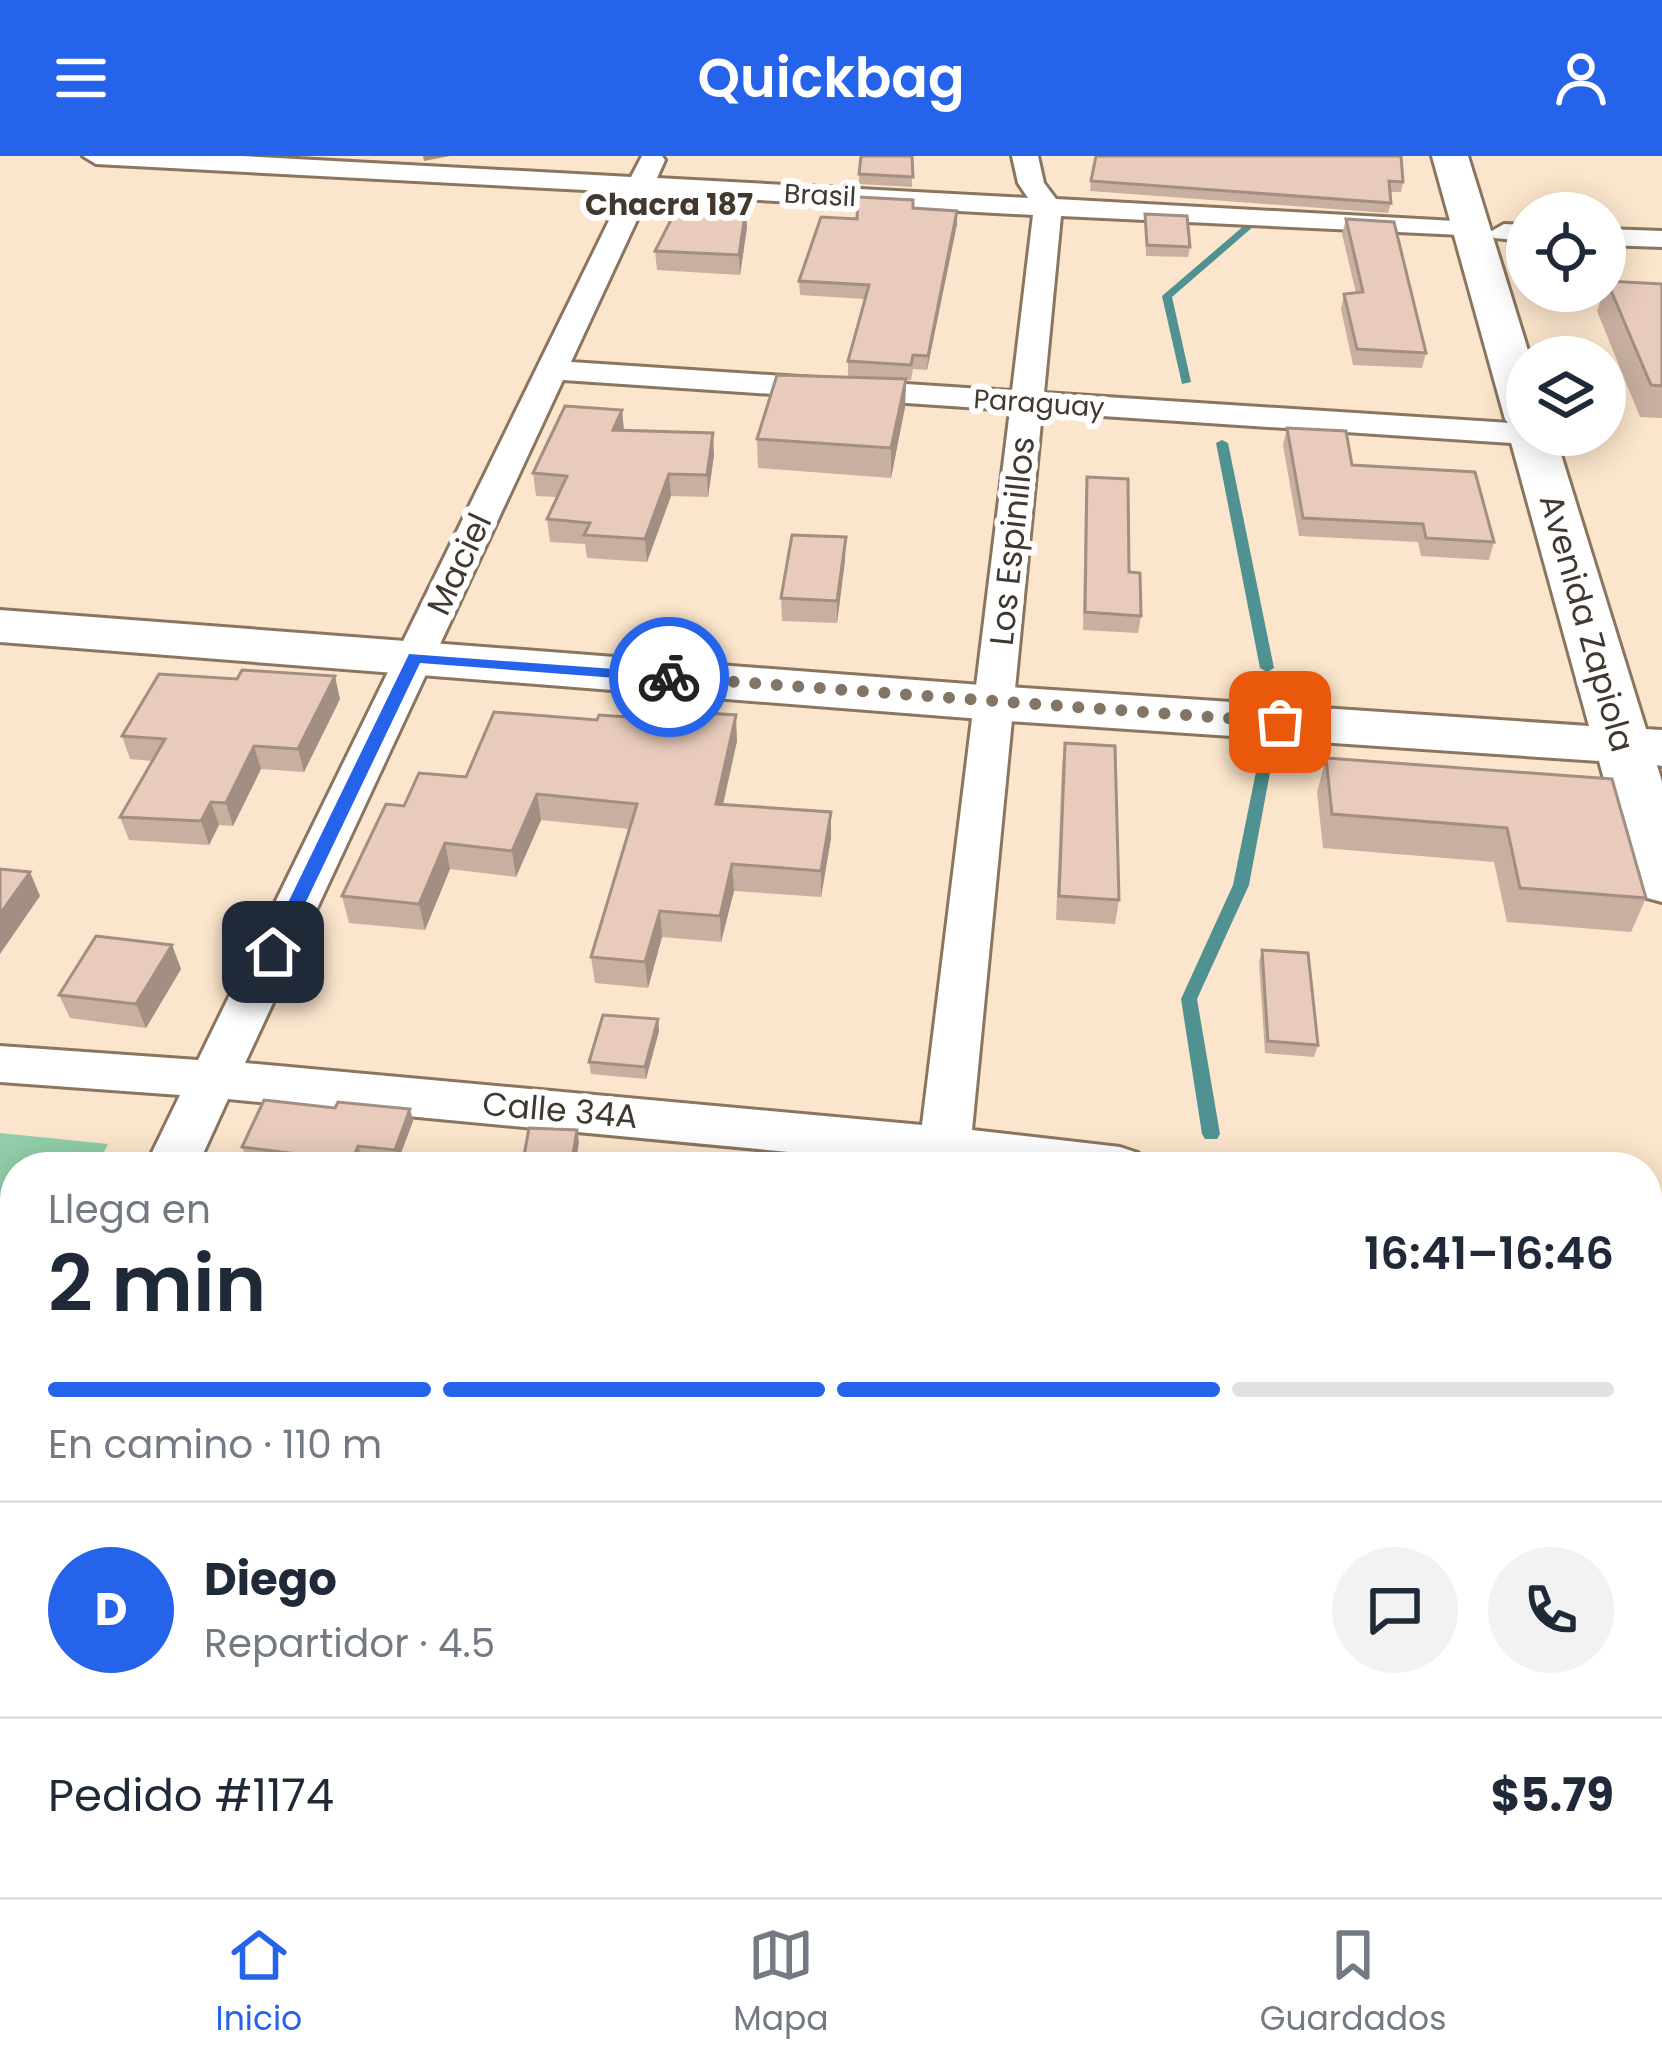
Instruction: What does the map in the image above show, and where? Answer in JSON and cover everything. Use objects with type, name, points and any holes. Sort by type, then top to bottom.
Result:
[{"type":"main road","points":[[1450,156],[1501,231],[1516,336]]},
{"type":"main road","points":[[1480,156],[1537,336]]},
{"type":"main road","name":"Avenida Zapiola","points":[[1537,456],[1649,738]]},
{"type":"main road","name":"Avenida Zapiola","points":[[1575,456],[1649,738],[1662,881]]},
{"type":"main road","points":[[0,626],[994,703],[1649,738]]},
{"type":"street","name":"Brasil","points":[[95,156],[646,171],[1048,207],[1501,231]]},
{"type":"street","points":[[1025,156],[1031,183],[1048,207]]},
{"type":"street","name":"Maciel","points":[[178,1152],[646,171]]},
{"type":"street","name":"Los Espinillos","points":[[945,1146],[1048,207]]},
{"type":"street","points":[[1626,238],[1662,239]]},
{"type":"street","name":"Paraguay","points":[[551,370],[1506,433]]},
{"type":"street","name":"Calle 34A","points":[[0,1064],[212,1078],[995,1152]]},
{"type":"green space","points":[[0,1133],[108,1144],[104,1152],[0,1152]]},
{"type":"building","points":[[861,156],[912,156],[913,177],[859,174]]},
{"type":"building","points":[[1096,156],[1401,156],[1403,182],[1389,181],[1391,203],[1091,181]]},
{"type":"building","points":[[858,197],[913,200],[913,208],[957,211],[928,356],[913,355],[911,365],[848,361],[869,285],[799,281],[821,217],[857,219]]},
{"type":"building","points":[[679,204],[746,208],[739,255],[655,251]]},
{"type":"building","points":[[1145,214],[1187,216],[1190,247],[1147,245]]},
{"type":"building","points":[[1346,219],[1394,222],[1426,353],[1357,349],[1344,294],[1363,292]]},
{"type":"building","points":[[1626,282],[1662,284],[1662,386],[1651,385],[1620,312],[1626,312]]},
{"type":"building","points":[[777,375],[906,379],[891,448],[757,439]]},
{"type":"building","points":[[565,406],[622,410],[613,430],[713,433],[707,475],[669,474],[645,539],[584,535],[590,523],[547,519],[567,476],[533,473]]},
{"type":"building","points":[[1287,428],[1346,431],[1352,465],[1475,472],[1494,542],[1426,538],[1423,524],[1303,518]]},
{"type":"building","points":[[1087,477],[1128,479],[1129,572],[1140,573],[1141,616],[1085,612]]},
{"type":"building","points":[[792,535],[846,537],[837,601],[781,598]]},
{"type":"building","points":[[242,670],[335,676],[298,749],[254,746],[226,803],[211,802],[201,821],[120,817],[165,739],[122,736],[159,674],[237,679]]},
{"type":"building","points":[[675,711],[736,715],[716,804],[831,812],[821,871],[732,864],[720,916],[660,911],[645,962],[591,957],[637,804],[537,794],[512,851],[445,843],[419,904],[342,896],[386,804],[404,806],[419,773],[466,777],[494,712],[673,720]]},
{"type":"building","points":[[1065,743],[1115,746],[1119,900],[1059,896]]},
{"type":"building","points":[[1326,758],[1612,779],[1646,898],[1520,888],[1507,828],[1332,814]]},
{"type":"building","points":[[0,869],[30,872],[0,914]]},
{"type":"building","points":[[96,936],[172,945],[136,1004],[59,995]]},
{"type":"building","points":[[1262,950],[1308,953],[1318,1045],[1268,1041]]},
{"type":"building","points":[[603,1015],[658,1019],[645,1067],[589,1062]]},
{"type":"building","points":[[264,1100],[335,1108],[338,1102],[410,1109],[395,1150],[358,1146],[356,1152],[281,1152],[242,1147]]},
{"type":"building","points":[[529,1128],[577,1130],[573,1152],[525,1152]]},
{"type":"waterway","points":[[1186,382],[1167,296],[1249,226]]},
{"type":"waterway","points":[[1222,443],[1267,668]]},
{"type":"waterway","points":[[1211,1134],[1189,999],[1241,885],[1264,767]]},
{"type":"way so far","points":[[669,677],[1280,722]]},
{"type":"district","name":"Chacra 187","points":[[669,204]]},
{"type":"route","points":[[273,952],[414,658],[669,677]]}]
